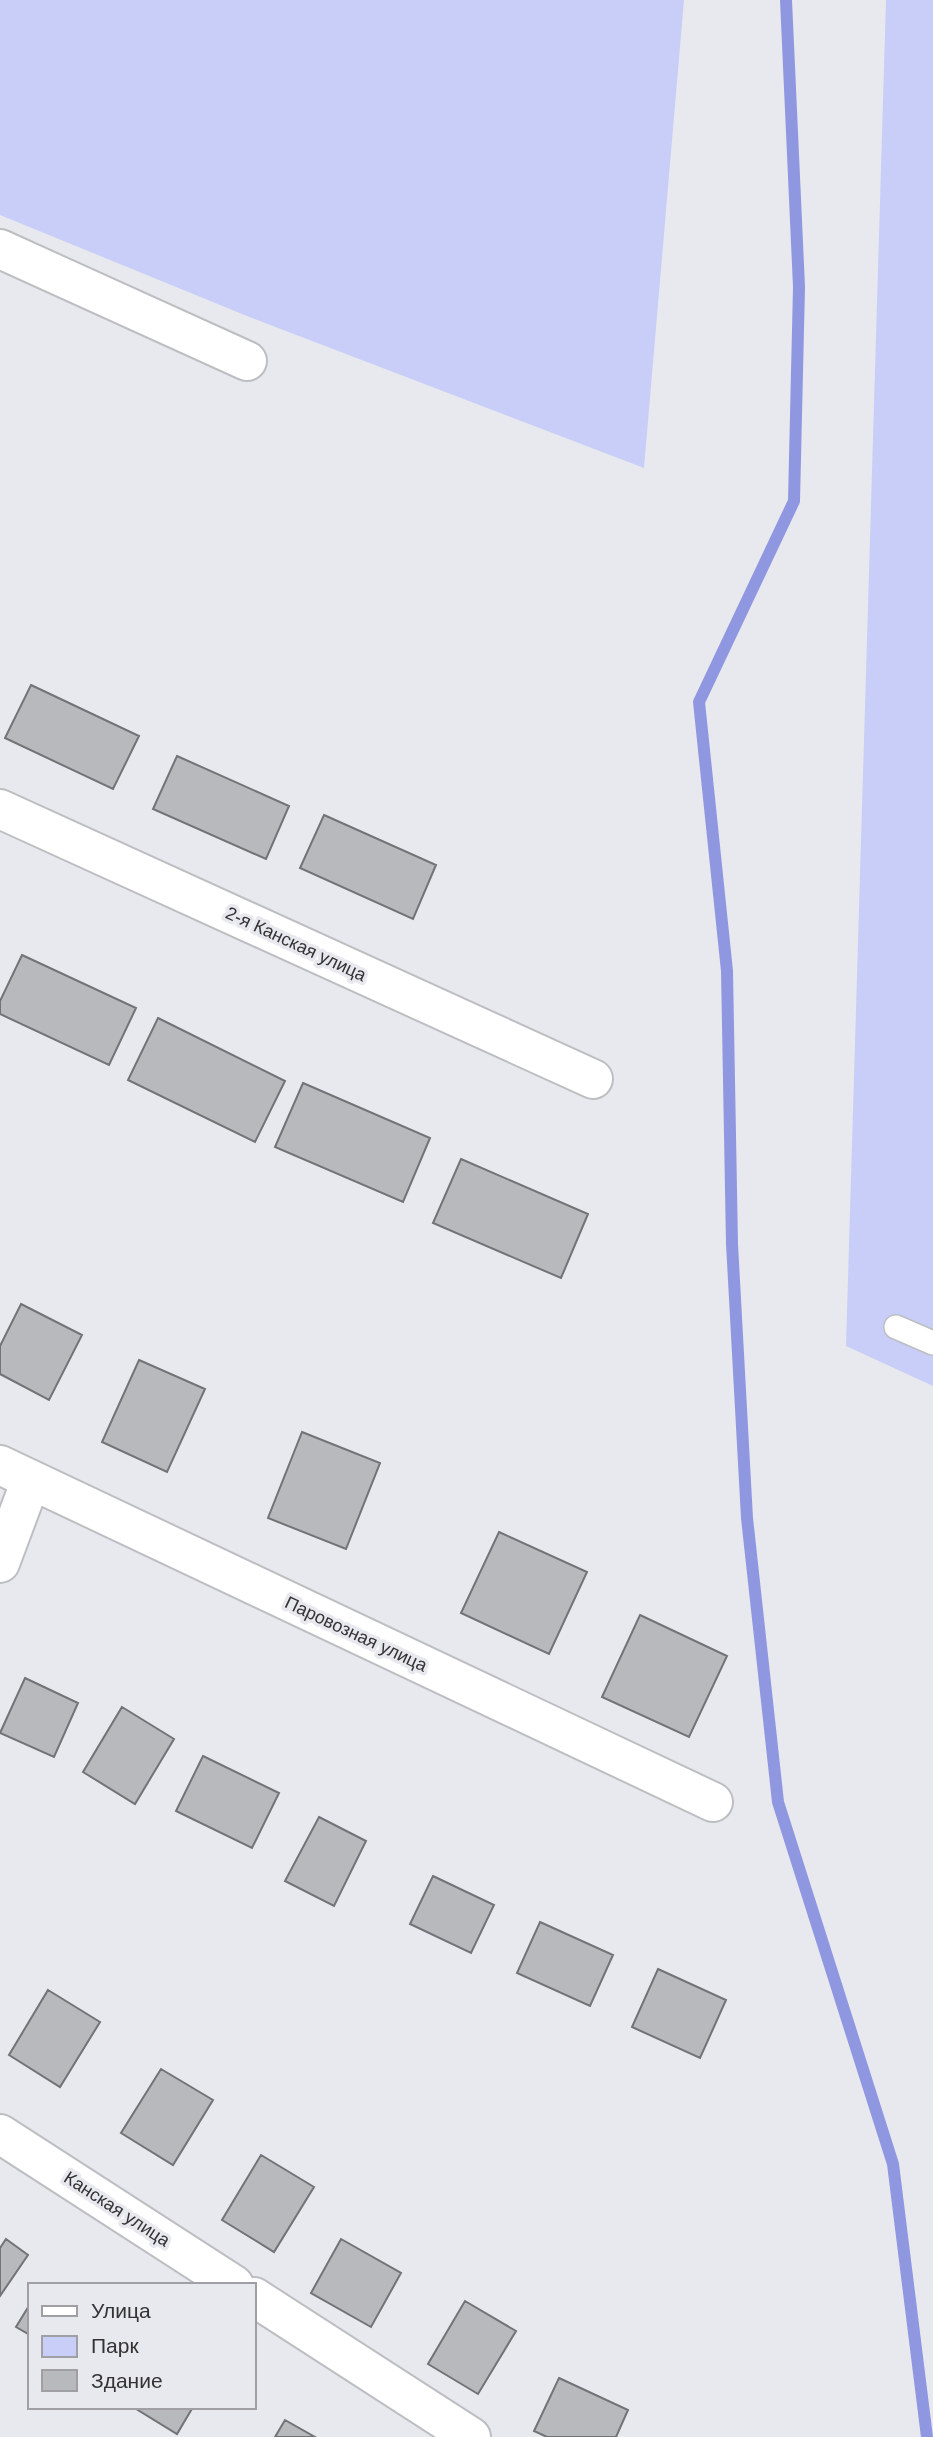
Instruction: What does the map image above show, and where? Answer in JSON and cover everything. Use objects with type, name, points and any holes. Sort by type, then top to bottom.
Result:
[{"type":"street","points":[[0,249],[247,361]]},
{"type":"street","name":"2-я Канская улица","points":[[0,809],[593,1079]]},
{"type":"street","points":[[0,1563],[15,1473]]},
{"type":"street","name":"Паровозная улица","points":[[15,1473],[713,1802]]},
{"type":"street","name":"Канская улица","points":[[0,2134],[231,2283]]},
{"type":"street","points":[[256,2298],[471,2437]]},
{"type":"lane","points":[[896,1327],[933,1343]]},
{"type":"green space","points":[[0,0],[684,0],[644,468],[247,316],[0,215]]},
{"type":"green space","points":[[886,0],[933,0],[933,1386],[846,1346]]},
{"type":"building","points":[[31,685],[139,736],[113,789],[5,738]]},
{"type":"building","points":[[177,756],[289,806],[266,859],[153,809]]},
{"type":"building","points":[[324,815],[436,865],[413,919],[300,868]]},
{"type":"building","points":[[22,955],[136,1008],[109,1065],[0,1014],[0,1001]]},
{"type":"building","points":[[158,1018],[285,1081],[255,1142],[128,1080]]},
{"type":"building","points":[[303,1083],[430,1138],[403,1202],[275,1147]]},
{"type":"building","points":[[461,1159],[588,1214],[561,1278],[433,1223]]},
{"type":"building","points":[[21,1304],[82,1335],[49,1400],[0,1374],[0,1346]]},
{"type":"building","points":[[139,1360],[205,1389],[167,1472],[102,1442]]},
{"type":"building","points":[[302,1432],[380,1463],[346,1549],[268,1518]]},
{"type":"building","points":[[499,1532],[587,1572],[549,1654],[461,1613]]},
{"type":"building","points":[[640,1615],[727,1656],[689,1737],[602,1697]]},
{"type":"building","points":[[25,1678],[78,1703],[54,1757],[0,1733]]},
{"type":"building","points":[[122,1707],[174,1739],[135,1804],[83,1772]]},
{"type":"building","points":[[203,1756],[279,1793],[252,1848],[176,1811]]},
{"type":"building","points":[[319,1817],[366,1841],[334,1906],[285,1881]]},
{"type":"building","points":[[433,1876],[494,1905],[471,1953],[410,1924]]},
{"type":"building","points":[[540,1922],[613,1955],[590,2006],[517,1973]]},
{"type":"building","points":[[658,1969],[726,2000],[700,2058],[632,2027]]},
{"type":"building","points":[[48,1990],[100,2022],[60,2087],[9,2055]]},
{"type":"building","points":[[161,2069],[213,2100],[173,2165],[121,2133]]},
{"type":"building","points":[[261,2155],[314,2187],[274,2252],[222,2220]]},
{"type":"building","points":[[6,2239],[28,2255],[0,2296],[0,2248]]},
{"type":"building","points":[[341,2239],[401,2273],[371,2327],[311,2293]]},
{"type":"building","points":[[465,2301],[516,2331],[478,2394],[428,2364]]},
{"type":"building","points":[[28,2307],[28,2334],[16,2327]]},
{"type":"building","points":[[559,2378],[628,2410],[616,2437],[547,2437],[534,2431]]},
{"type":"building","points":[[136,2409],[192,2409],[177,2434]]},
{"type":"building","points":[[285,2420],[315,2437],[275,2437]]},
{"type":"waterway","points":[[786,0],[799,287],[794,501],[699,702],[727,971],[732,1244],[747,1518],[778,1802],[893,2164],[927,2437]]}]
